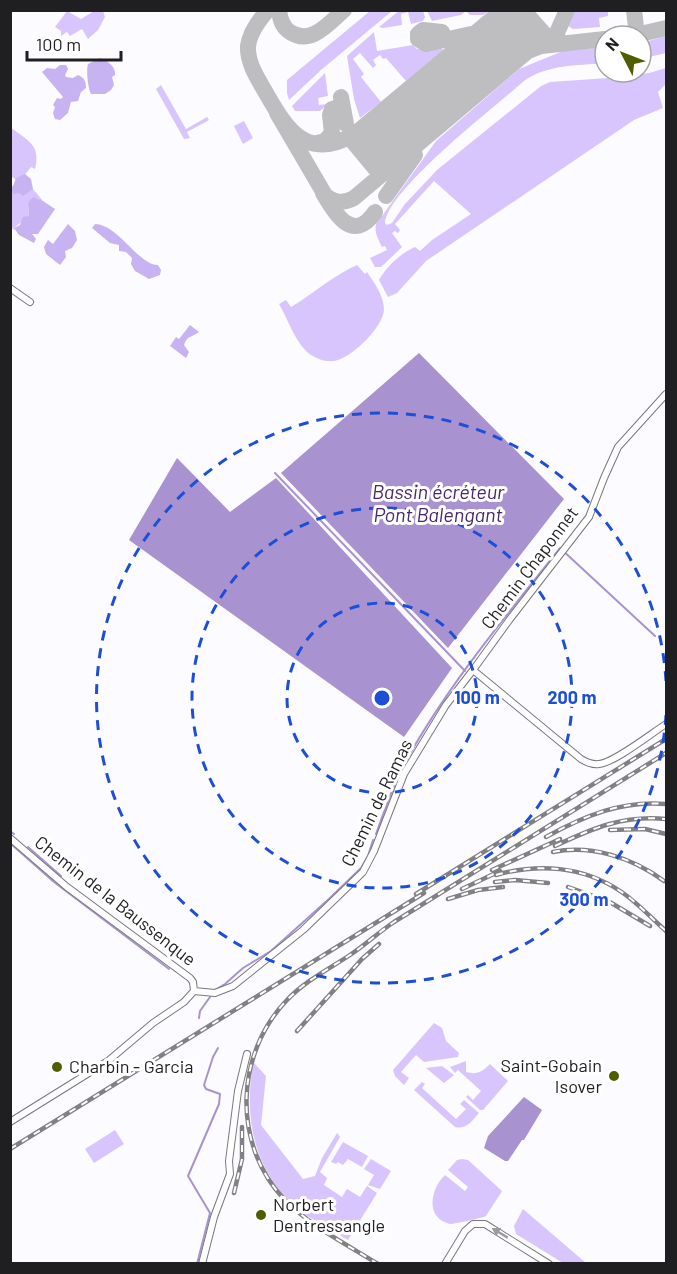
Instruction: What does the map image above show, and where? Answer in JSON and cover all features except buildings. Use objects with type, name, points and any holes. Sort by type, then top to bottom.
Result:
[{"type":"street","points":[[10,288],[30,302]]},
{"type":"street","name":"Chemin Chaponnet","points":[[473,670],[589,517],[618,447],[666,394]]},
{"type":"street","points":[[473,670],[581,759],[591,764],[599,764],[612,759],[666,724]]},
{"type":"street","name":"Chemin de Ramas","points":[[194,991],[215,993],[233,986],[303,930],[363,872],[374,851],[404,774],[446,705],[473,670]]},
{"type":"street","name":"Chemin de la Baussenque","points":[[10,838],[67,887],[190,978],[194,991]]},
{"type":"street","points":[[10,1122],[108,1061],[153,1023],[184,1002],[194,991]]},
{"type":"street","points":[[202,1263],[214,1217],[230,1174],[238,1091],[248,1054]]},
{"type":"street","points":[[445,1263],[465,1231],[473,1224],[485,1224],[549,1263]]},
{"type":"shaded area","points":[[400,10],[423,11],[425,17],[423,21],[411,24],[408,12],[401,14],[402,25],[379,27]]},
{"type":"shaded area","points":[[427,10],[489,11],[483,15],[470,15],[466,11],[461,15],[432,21]]},
{"type":"shaded area","points":[[67,11],[81,19],[94,11],[103,11],[105,17],[98,30],[88,39],[82,29],[70,36],[67,32],[61,36],[61,31],[55,27]]},
{"type":"shaded area","points":[[370,11],[392,11],[289,100],[287,80]]},
{"type":"shaded area","points":[[575,11],[608,11],[608,16],[599,18],[600,24],[593,24],[593,28],[573,29],[568,26]]},
{"type":"shaded area","points":[[374,32],[377,51],[413,45],[417,49],[439,46],[443,50],[406,81],[386,58],[383,59],[380,55],[373,60],[376,65],[373,68],[360,53],[353,59],[364,74],[361,77],[381,102],[360,118],[354,99],[347,56]]},
{"type":"shaded area","points":[[666,36],[666,53],[653,56],[653,40]]},
{"type":"shaded area","points":[[593,48],[593,64],[543,71],[524,81],[423,170],[391,208],[385,223],[387,225],[392,223],[405,204],[437,170],[541,86],[550,82],[593,79],[593,84],[653,84],[653,72],[666,68],[666,84],[658,92],[663,108],[634,120],[426,261],[397,293],[388,297],[379,280],[390,265],[415,247],[420,251],[432,240],[471,214],[434,181],[395,224],[400,230],[398,233],[395,231],[392,233],[402,247],[381,267],[375,267],[370,258],[387,250],[385,246],[382,247],[376,231],[380,215],[382,216],[436,141],[519,69],[563,51]]},
{"type":"shaded area","points":[[100,58],[113,66],[114,85],[105,94],[91,94],[88,64]]},
{"type":"shaded area","points":[[60,65],[66,65],[68,69],[66,77],[73,78],[78,75],[83,78],[86,88],[81,92],[78,101],[71,102],[68,113],[60,120],[55,119],[53,105],[57,98],[63,97],[42,72],[47,68],[55,69]]},
{"type":"shaded area","points":[[325,73],[328,96],[318,98],[319,105],[328,104],[320,111],[295,111],[292,106]]},
{"type":"shaded area","points":[[161,85],[186,129],[207,117],[209,120],[187,132],[190,138],[184,139],[156,89]]},
{"type":"shaded area","points":[[244,121],[253,138],[243,144],[234,126]]},
{"type":"shaded area","points":[[10,127],[32,144],[36,154],[35,169],[31,167],[24,176],[16,180],[11,176]]},
{"type":"shaded area","points":[[25,174],[31,179],[33,189],[23,196],[19,193],[13,194],[12,189],[16,178]]},
{"type":"shaded area","points":[[10,183],[18,192],[33,189],[43,201],[36,199],[28,203],[29,216],[14,228],[15,231],[11,227]]},
{"type":"shaded area","points":[[33,197],[55,209],[38,234],[32,234],[36,239],[34,243],[19,235],[14,228],[20,225],[23,217],[29,216],[28,203]]},
{"type":"shaded area","points":[[68,224],[75,231],[77,240],[72,248],[65,251],[66,257],[60,265],[46,254],[44,247],[48,240],[53,244]]},
{"type":"shaded area","points":[[95,224],[112,231],[143,259],[158,265],[161,270],[160,275],[149,279],[135,271],[131,264],[132,258],[126,252],[119,251],[119,245],[110,243],[92,228]]},
{"type":"shaded area","points":[[357,265],[365,274],[367,272],[384,305],[379,324],[367,340],[345,357],[331,361],[317,358],[301,345],[279,304],[286,300],[291,307],[339,274]]},
{"type":"shaded area","points":[[190,325],[199,332],[185,342],[184,345],[189,352],[186,358],[170,346],[176,337],[179,339]]},
{"type":"shaded area","points":[[434,1023],[442,1028],[446,1041],[459,1053],[458,1057],[424,1062],[416,1055],[401,1072],[409,1078],[404,1085],[395,1076],[393,1070]]},
{"type":"shaded area","points":[[466,1061],[466,1072],[479,1072],[490,1064],[508,1081],[483,1110],[480,1110],[466,1097],[468,1095],[473,1100],[481,1091],[458,1070],[455,1073],[450,1067]]},
{"type":"shaded area","points":[[253,1062],[266,1076],[261,1125],[303,1179],[315,1176],[322,1158],[337,1133],[340,1137],[320,1172],[327,1178],[324,1185],[342,1197],[347,1189],[360,1197],[367,1186],[377,1193],[348,1240],[296,1208],[287,1200],[268,1172],[260,1157],[252,1127],[250,1095]]},
{"type":"shaded area","points":[[442,1066],[454,1075],[444,1083],[426,1068]]},
{"type":"shaded area","points":[[422,1082],[425,1084],[422,1088],[456,1119],[466,1109],[460,1104],[464,1100],[479,1113],[466,1126],[455,1127],[414,1090]]},
{"type":"shaded area","points":[[115,1130],[124,1144],[94,1163],[85,1149]]},
{"type":"shaded area","points":[[343,1142],[368,1156],[362,1167],[348,1159],[343,1165],[331,1162]]},
{"type":"shaded area","points":[[371,1159],[391,1171],[380,1189],[368,1185],[374,1175],[364,1169]]},
{"type":"shaded area","points":[[457,1160],[468,1160],[502,1191],[486,1216],[450,1224],[436,1216],[432,1202],[436,1187],[445,1175],[465,1191],[468,1187],[448,1170]]},
{"type":"shaded area","points":[[523,1209],[586,1263],[563,1263],[516,1234],[514,1226]]},
{"type":"water","name":"Bassin écréteur Pont Balengant","points":[[419,353],[564,499],[448,648],[281,473]]},
{"type":"water","points":[[177,458],[230,512],[276,478],[452,668],[404,737],[129,540]]},
{"type":"water","points":[[524,1097],[542,1110],[524,1140],[508,1161],[505,1161],[484,1148],[488,1136]]},
{"type":"waterway","points":[[275,473],[465,671]]},
{"type":"waterway","points":[[376,834],[401,770],[440,705],[560,548],[655,636]]},
{"type":"waterway","points":[[10,831],[14,834]]},
{"type":"waterway","points":[[215,990],[243,968],[271,951],[330,898],[361,868],[373,840]]},
{"type":"waterway","points":[[10,843],[54,882],[169,969]]},
{"type":"waterway","points":[[28,847],[61,876]]},
{"type":"waterway","points":[[199,1018],[200,1011],[210,997]]},
{"type":"waterway","points":[[197,1264],[210,1213],[188,1176],[219,1104],[220,1094],[206,1089],[204,1085],[218,1048]]},
{"type":"taxiway","points":[[268,10],[255,26],[249,41],[249,59],[254,71],[274,107],[291,130],[312,143],[324,144],[339,142],[355,134],[503,10]]},
{"type":"taxiway","points":[[279,10],[285,28],[298,36],[312,35],[344,10]]},
{"type":"taxiway","points":[[507,10],[532,42],[537,43],[542,38]]},
{"type":"taxiway","points":[[523,10],[548,38],[556,35],[567,10]]},
{"type":"taxiway","points":[[634,10],[636,24]]},
{"type":"taxiway","points":[[504,13],[496,16],[497,23],[521,51],[526,52],[531,46]]},
{"type":"taxiway","points":[[490,22],[486,30],[496,47],[511,60],[515,61],[520,55]]},
{"type":"taxiway","points":[[653,31],[666,28]]},
{"type":"taxiway","points":[[442,32],[423,30],[418,34],[418,39],[426,44],[471,34]]},
{"type":"taxiway","points":[[482,31],[474,35],[475,42],[499,70],[504,70],[509,65]]},
{"type":"taxiway","points":[[468,40],[464,48],[474,65],[489,79],[493,80],[498,74]]},
{"type":"taxiway","points":[[277,113],[325,195],[332,200],[342,202],[354,198],[528,51],[541,46],[593,40]]},
{"type":"taxiway","points":[[460,49],[453,53],[453,60],[477,88],[482,89],[487,83]]},
{"type":"taxiway","points":[[446,59],[442,62],[442,66],[457,89],[471,98],[477,92]]},
{"type":"taxiway","points":[[438,68],[431,71],[431,79],[455,107],[460,107],[465,102]]},
{"type":"taxiway","points":[[427,77],[420,81],[420,88],[444,116],[449,116],[454,111]]},
{"type":"taxiway","points":[[413,86],[409,94],[419,111],[434,124],[438,125],[443,120]]},
{"type":"taxiway","points":[[405,96],[398,99],[398,106],[422,134],[427,135],[432,129]]},
{"type":"taxiway","points":[[317,143],[325,141],[332,133],[330,115],[332,109],[338,107],[343,110],[346,124],[341,97]]},
{"type":"taxiway","points":[[394,105],[387,108],[387,116],[411,144],[416,144],[422,139]]},
{"type":"taxiway","points":[[380,114],[375,118],[386,139],[401,152],[405,153],[410,148]]},
{"type":"taxiway","points":[[372,123],[364,127],[365,134],[389,162],[394,163],[400,157]]},
{"type":"taxiway","points":[[361,133],[354,136],[354,143],[378,172],[383,172],[389,166]]},
{"type":"taxiway","points":[[386,196],[415,155]]},
{"type":"taxiway","points":[[323,193],[339,217],[352,226],[367,221],[375,212]]},
{"type":"railway","points":[[416,894],[666,739]]},
{"type":"railway","points":[[378,1264],[294,1209],[267,1177],[255,1152],[248,1126],[246,1099],[249,1072],[257,1046],[270,1022],[287,1000],[301,987],[356,951],[394,922],[666,753]]},
{"type":"railway","points":[[546,837],[575,822],[604,811],[650,803],[666,804]]},
{"type":"railway","points":[[555,846],[609,824],[636,819],[666,819]]},
{"type":"railway","points":[[610,830],[645,829],[666,834]]},
{"type":"railway","points":[[492,870],[560,839]]},
{"type":"railway","points":[[553,852],[582,850],[611,855],[639,866],[664,881]]},
{"type":"railway","points":[[496,875],[544,868],[591,876],[626,895],[666,931]]},
{"type":"railway","points":[[462,889],[500,871]]},
{"type":"railway","points":[[495,882],[515,880],[548,883]]},
{"type":"railway","points":[[448,899],[478,890],[503,887]]},
{"type":"railway","points":[[568,887],[608,901],[650,926]]},
{"type":"railway","points":[[10,1149],[424,893]]},
{"type":"railway","points":[[566,897],[604,906]]},
{"type":"railway","points":[[297,1031],[362,959],[379,944]]},
{"type":"railway","points":[[234,1193],[242,1159],[242,1127]]},
{"type":"place","name":"Charbin - Garcia","points":[[57,1067]]},
{"type":"place","name":"Saint-Gobain Isover","points":[[614,1076]]},
{"type":"place","name":"Norbert Dentressangle","points":[[261,1215]]}]
